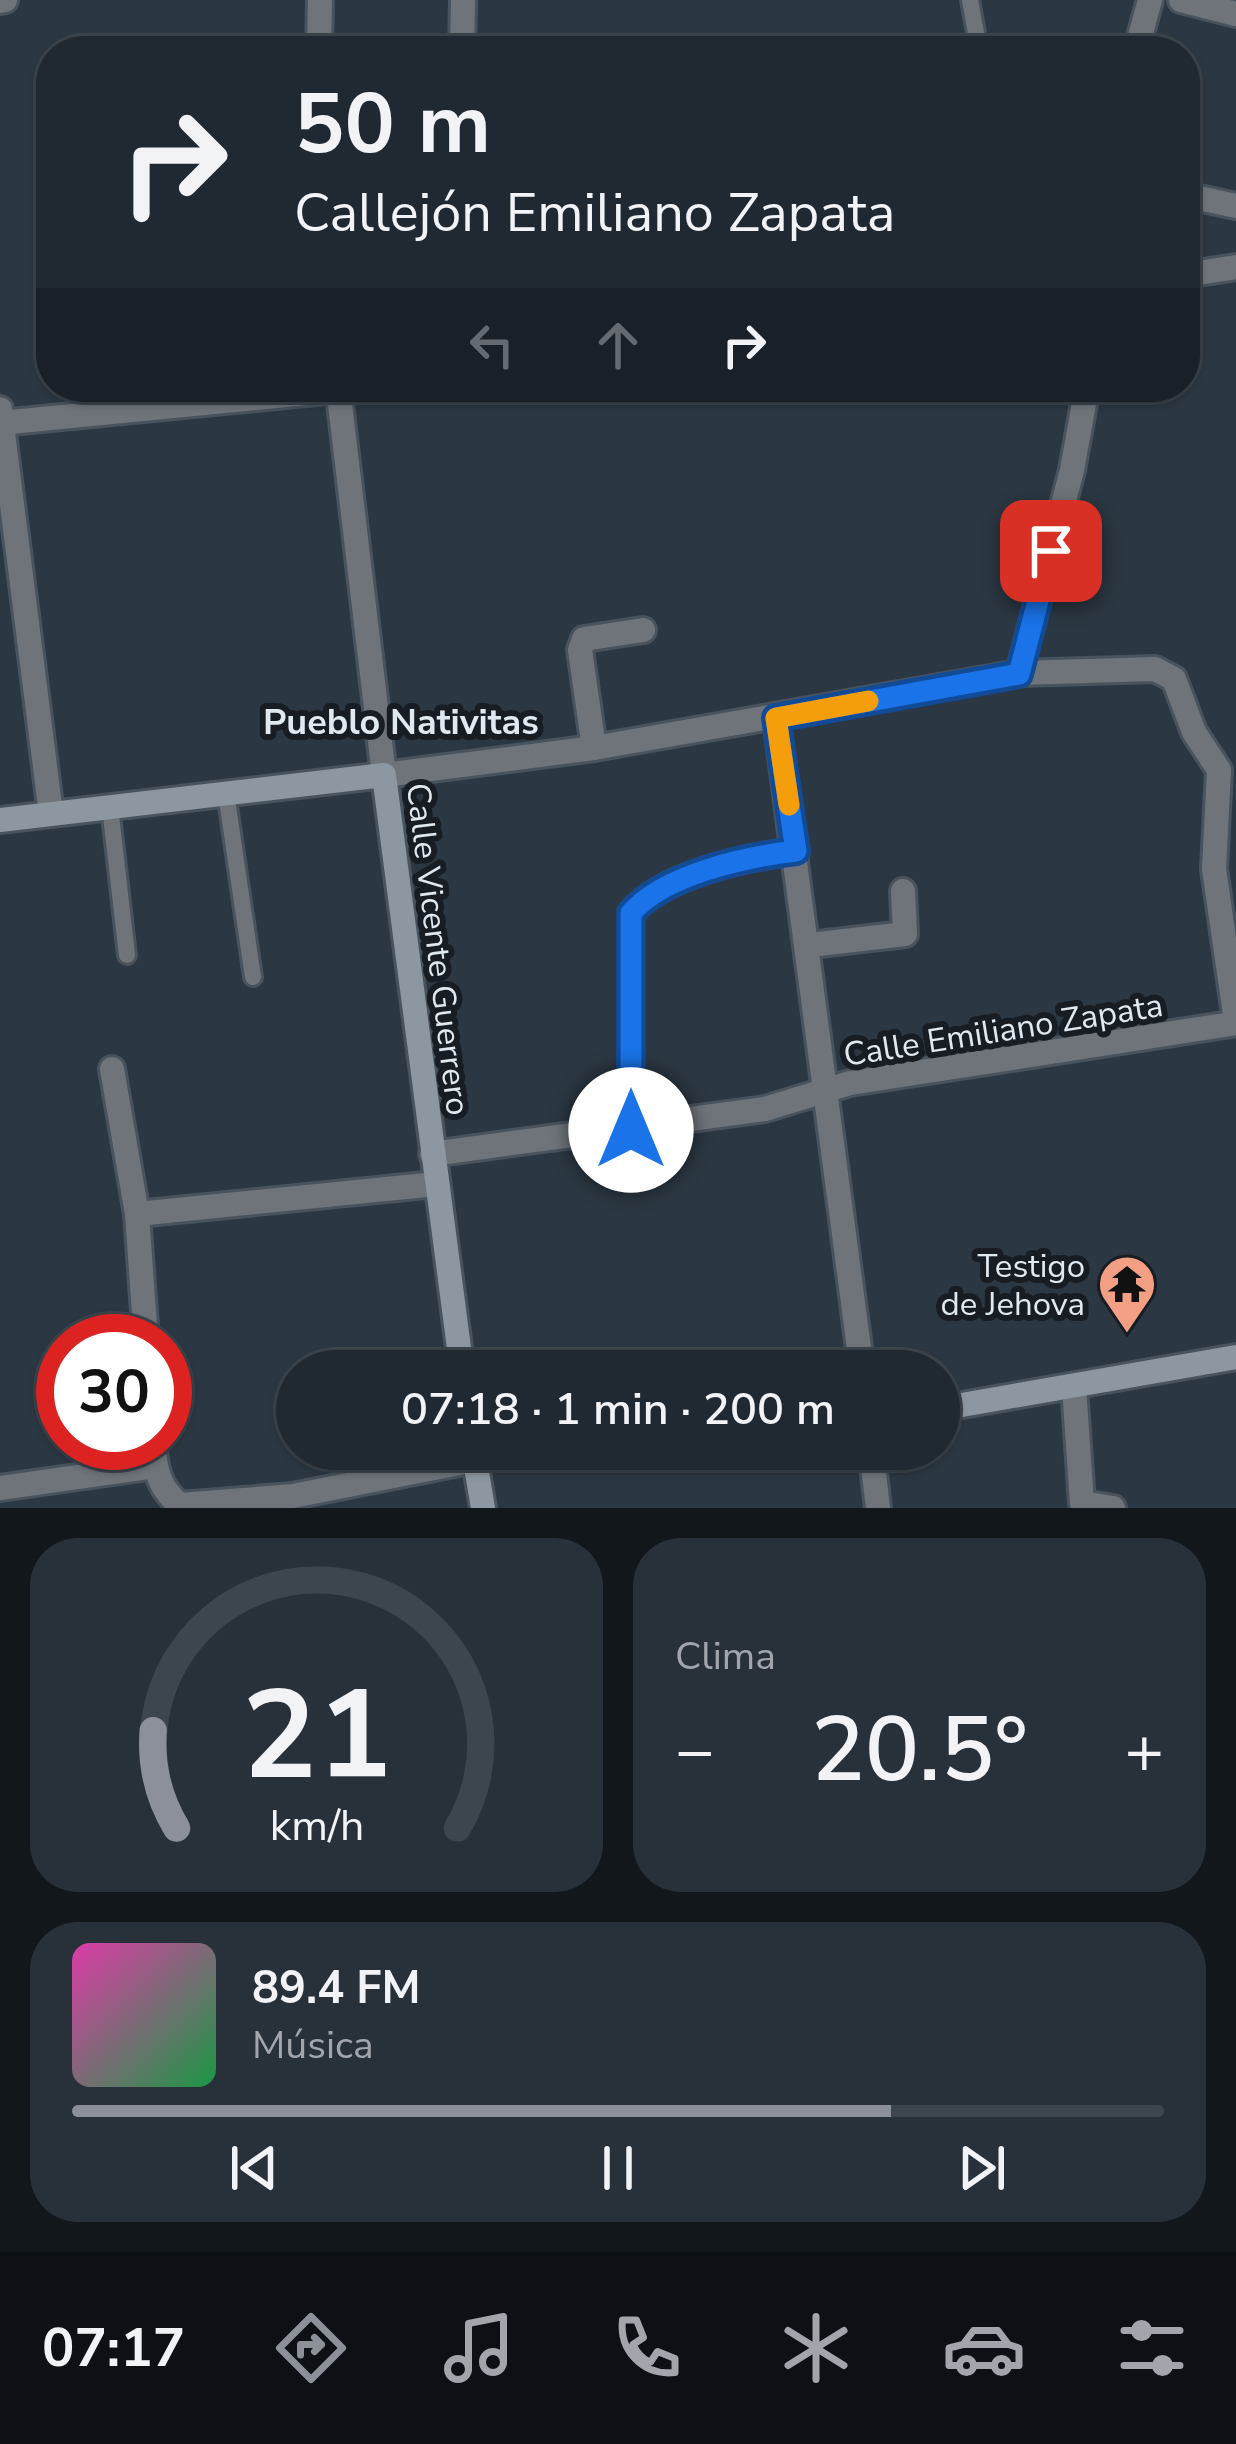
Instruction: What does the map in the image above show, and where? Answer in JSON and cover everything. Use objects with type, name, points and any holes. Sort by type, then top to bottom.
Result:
[{"type":"street","points":[[319,36],[320,0]]},
{"type":"street","points":[[462,36],[463,0]]},
{"type":"street","points":[[1140,36],[1150,0]]},
{"type":"street","points":[[1181,0],[1236,14]]},
{"type":"street","points":[[1200,198],[1236,206]]},
{"type":"street","points":[[1200,273],[1236,267]]},
{"type":"street","points":[[51,814],[1,418],[194,402]]},
{"type":"street","name":"Calle Vicente Guerrero","points":[[340,402],[459,1350]]},
{"type":"street","points":[[1019,674],[1072,470],[1084,402]]},
{"type":"street","points":[[594,748],[580,650],[584,639],[643,630]]},
{"type":"street","points":[[0,820],[594,748],[1019,674],[1164,671],[1174,679],[1194,732],[1228,770]]},
{"type":"street","points":[[776,718],[859,1350]]},
{"type":"street","name":"Calle Emiliano Zapata","points":[[431,1154],[631,1130],[765,1108],[850,1083],[1231,1024],[1235,1014],[1214,869],[1228,770]]},
{"type":"street","points":[[631,1130],[631,913],[642,900],[708,869],[796,851]]},
{"type":"street","points":[[809,945],[905,934],[903,891]]},
{"type":"street","points":[[112,1069],[137,1214],[144,1314]]},
{"type":"street","points":[[137,1214],[436,1184]]},
{"type":"street","points":[[960,1406],[1236,1357]]},
{"type":"street","points":[[1074,1387],[1082,1503],[1113,1508]]},
{"type":"street","points":[[0,1488],[84,1470]]},
{"type":"street","points":[[159,1470],[166,1494],[180,1505],[294,1502],[416,1470]]},
{"type":"street","points":[[476,1470],[483,1508]]},
{"type":"street","points":[[873,1470],[878,1508]]},
{"type":"lane","points":[[970,0],[975,36]]},
{"type":"lane","points":[[226,793],[254,977]]},
{"type":"lane","points":[[110,807],[127,956]]},
{"type":"slow traffic","points":[[789,805],[776,718],[868,701]]},
{"type":"place","name":"Testigo de Jehova","points":[[1127,1335]]},
{"type":"district","name":"Pueblo Nativitas","points":[[401,721]]},
{"type":"route","points":[[631,1130],[631,913],[642,900],[708,869],[796,851],[776,718],[1019,674],[1051,551]]}]
